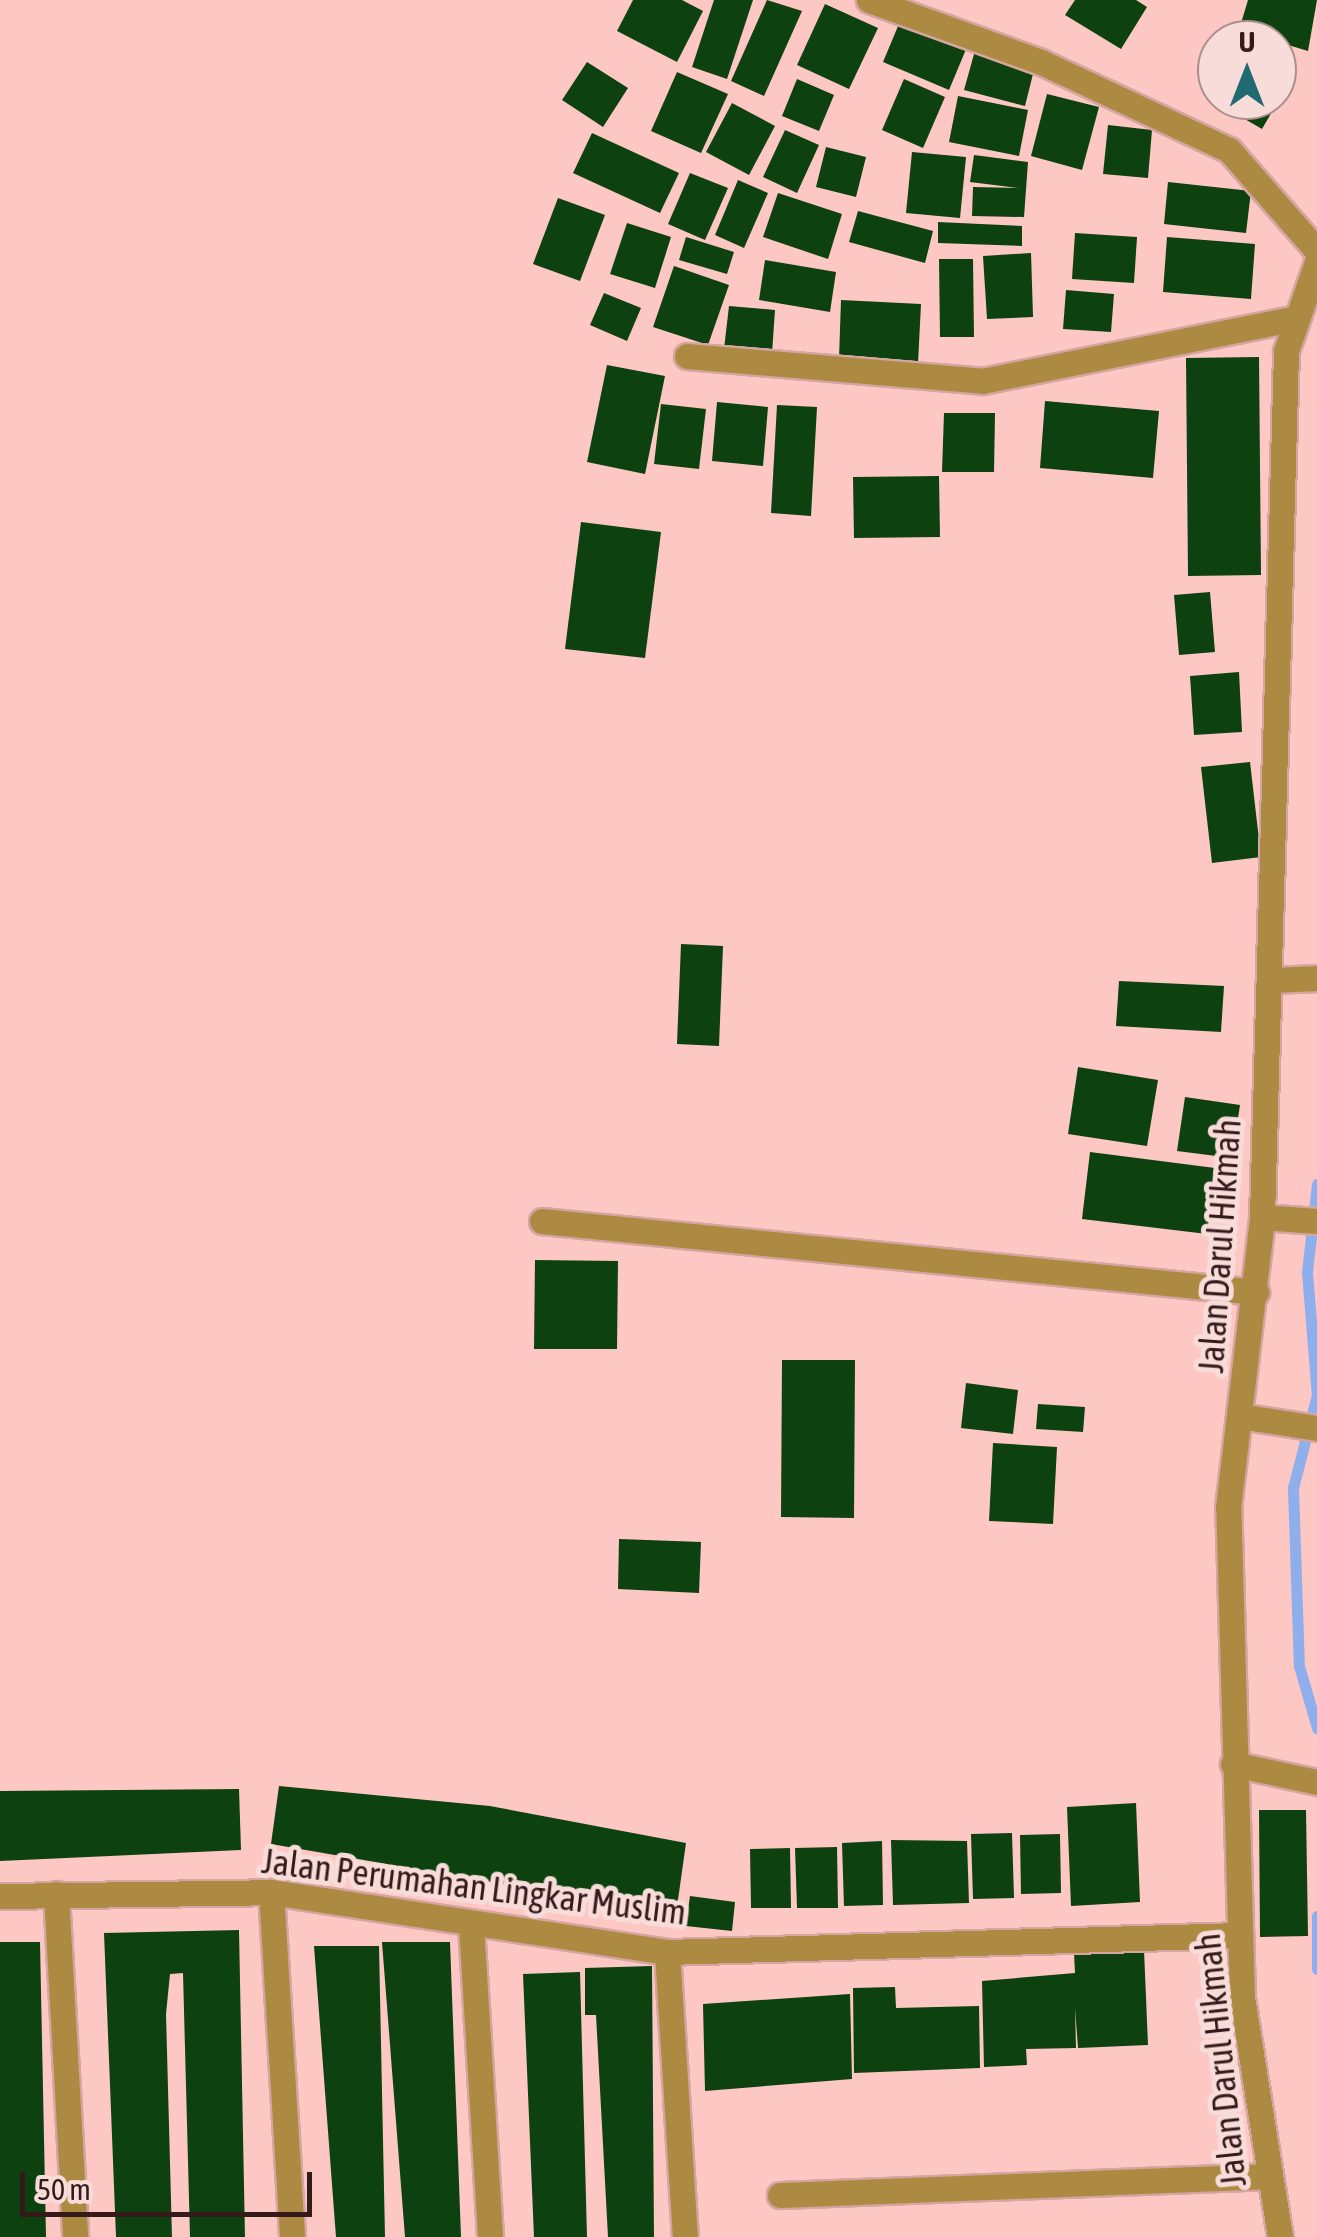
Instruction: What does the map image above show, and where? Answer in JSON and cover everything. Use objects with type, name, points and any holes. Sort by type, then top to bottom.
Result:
[{"type":"street","points":[[869,0],[1041,62],[1229,150],[1317,250]]},
{"type":"street","name":"Jalan Darul Hikmah","points":[[1280,2237],[1266,2176],[1240,1935],[1228,1508],[1262,1217],[1272,980],[1273,596],[1286,351],[1317,262]]},
{"type":"street","points":[[687,356],[982,381],[1296,318]]},
{"type":"street","points":[[1272,980],[1317,978]]},
{"type":"street","points":[[1262,1217],[1306,1220]]},
{"type":"street","points":[[542,1221],[1256,1292]]},
{"type":"street","points":[[1240,1416],[1317,1428]]},
{"type":"street","points":[[1233,1764],[1317,1782]]},
{"type":"street","points":[[271,1892],[292,2237]]},
{"type":"street","name":"Jalan Perumahan Lingkar Muslim","points":[[0,1896],[271,1892],[666,1952],[1240,1935]]},
{"type":"street","points":[[56,1894],[75,2237]]},
{"type":"street","points":[[471,1925],[490,2237]]},
{"type":"street","points":[[666,1952],[685,2237]]},
{"type":"street","points":[[780,2195],[1266,2176]]},
{"type":"building","points":[[633,0],[682,0],[703,11],[677,62],[617,31]]},
{"type":"building","points":[[714,0],[753,0],[727,79],[692,67]]},
{"type":"building","points":[[767,0],[802,11],[764,96],[731,81]]},
{"type":"building","points":[[1075,0],[1136,0],[1147,7],[1121,49],[1065,15]]},
{"type":"building","points":[[1248,0],[1317,0],[1308,51],[1297,48],[1297,20],[1242,20]]},
{"type":"building","points":[[825,4],[878,28],[849,89],[797,65]]},
{"type":"building","points":[[901,19],[967,47],[949,90],[883,62]]},
{"type":"building","points":[[976,47],[1036,62],[1025,106],[964,90]]},
{"type":"building","points":[[587,62],[628,88],[603,127],[562,100]]},
{"type":"building","points":[[677,72],[728,94],[701,153],[651,131]]},
{"type":"building","points":[[797,79],[834,95],[819,131],[782,116]]},
{"type":"building","points":[[904,79],[945,97],[923,148],[882,130]]},
{"type":"building","points":[[1047,94],[1099,107],[1082,170],[1031,156]]},
{"type":"building","points":[[958,96],[1028,110],[1019,156],[949,142]]},
{"type":"building","points":[[732,103],[775,126],[749,175],[706,152]]},
{"type":"building","points":[[1246,120],[1267,120],[1262,129]]},
{"type":"building","points":[[1108,125],[1152,130],[1148,178],[1103,174]]},
{"type":"building","points":[[785,130],[819,145],[797,193],[763,177]]},
{"type":"building","points":[[592,133],[679,173],[660,213],[573,173]]},
{"type":"building","points":[[826,147],[866,157],[856,197],[816,187]]},
{"type":"building","points":[[912,152],[966,157],[960,218],[906,213]]},
{"type":"building","points":[[974,155],[1028,162],[1024,217],[972,216],[973,187],[1019,188],[970,182]]},
{"type":"building","points":[[690,173],[728,188],[705,240],[668,224]]},
{"type":"building","points":[[738,180],[768,193],[744,248],[715,235]]},
{"type":"building","points":[[1168,182],[1251,191],[1246,233],[1164,224]]},
{"type":"building","points":[[778,193],[842,214],[828,259],[763,237]]},
{"type":"building","points":[[558,198],[605,215],[580,281],[533,264]]},
{"type":"building","points":[[858,211],[933,231],[925,263],[849,242]]},
{"type":"building","points":[[938,222],[1022,226],[1022,246],[938,243]]},
{"type":"building","points":[[627,223],[671,237],[655,288],[610,274]]},
{"type":"building","points":[[1075,233],[1137,237],[1134,283],[1072,279]]},
{"type":"building","points":[[686,237],[734,252],[727,274],[679,260]]},
{"type":"building","points":[[1167,237],[1255,244],[1251,299],[1163,292]]},
{"type":"building","points":[[1031,253],[1033,317],[987,319],[983,256]]},
{"type":"building","points":[[939,259],[973,259],[974,337],[940,337]]},
{"type":"building","points":[[765,260],[836,272],[830,312],[759,300]]},
{"type":"building","points":[[674,266],[729,285],[708,345],[653,327]]},
{"type":"building","points":[[1066,290],[1114,294],[1111,332],[1063,329]]},
{"type":"building","points":[[604,293],[641,308],[627,341],[590,325]]},
{"type":"building","points":[[841,300],[921,304],[918,363],[839,359]]},
{"type":"building","points":[[729,306],[775,310],[772,353],[724,349]]},
{"type":"building","points":[[1259,357],[1261,575],[1188,576],[1186,358]]},
{"type":"building","points":[[607,365],[665,376],[645,474],[587,462]]},
{"type":"building","points":[[1045,401],[1159,411],[1153,478],[1040,468]]},
{"type":"building","points":[[717,402],[768,407],[763,466],[712,461]]},
{"type":"building","points":[[661,404],[706,409],[699,469],[654,464]]},
{"type":"building","points":[[777,405],[817,407],[811,516],[771,513]]},
{"type":"building","points":[[944,413],[995,413],[994,472],[942,472]]},
{"type":"building","points":[[939,476],[940,537],[854,538],[853,477]]},
{"type":"building","points":[[581,522],[661,532],[645,658],[565,649]]},
{"type":"building","points":[[1210,592],[1215,652],[1179,655],[1174,595]]},
{"type":"building","points":[[1239,672],[1242,732],[1194,735],[1190,676]]},
{"type":"building","points":[[1250,762],[1261,857],[1212,863],[1201,767]]},
{"type":"building","points":[[681,944],[723,946],[719,1046],[677,1044]]},
{"type":"building","points":[[1119,981],[1224,986],[1221,1032],[1116,1026]]},
{"type":"building","points":[[1078,1067],[1158,1080],[1147,1146],[1068,1134]]},
{"type":"building","points":[[1185,1097],[1240,1105],[1232,1158],[1177,1151]]},
{"type":"building","points":[[1090,1152],[1215,1168],[1207,1234],[1082,1219]]},
{"type":"building","points":[[535,1260],[618,1261],[617,1349],[534,1349]]},
{"type":"building","points":[[782,1360],[855,1360],[854,1518],[781,1517]]},
{"type":"building","points":[[966,1383],[1018,1390],[1013,1434],[961,1428]]},
{"type":"building","points":[[1038,1404],[1085,1407],[1083,1432],[1036,1429]]},
{"type":"building","points":[[993,1443],[1057,1447],[1053,1524],[989,1521]]},
{"type":"building","points":[[619,1539],[701,1542],[699,1593],[618,1589]]},
{"type":"building","points":[[279,1786],[490,1806],[686,1843],[676,1914],[271,1844]]},
{"type":"building","points":[[239,1789],[241,1850],[0,1861],[0,1791]]},
{"type":"building","points":[[1136,1803],[1140,1902],[1071,1906],[1067,1807]]},
{"type":"building","points":[[1259,1810],[1306,1810],[1308,1936],[1260,1937]]},
{"type":"building","points":[[1012,1833],[1014,1898],[973,1899],[971,1834]]},
{"type":"building","points":[[1060,1834],[1061,1893],[1021,1894],[1020,1835]]},
{"type":"building","points":[[891,1840],[967,1841],[969,1903],[893,1905]]},
{"type":"building","points":[[882,1841],[883,1905],[844,1906],[842,1843]]},
{"type":"building","points":[[837,1847],[838,1908],[797,1908],[795,1848]]},
{"type":"building","points":[[790,1848],[791,1908],[751,1908],[750,1849]]},
{"type":"building","points":[[690,1896],[735,1902],[732,1931],[686,1926]]},
{"type":"building","points":[[239,1930],[245,2237],[190,2237],[183,1973],[170,1974],[166,2014],[172,2237],[116,2237],[104,1933]]},
{"type":"building","points":[[0,1942],[40,1942],[46,2237],[0,2237]]},
{"type":"building","points":[[382,1942],[450,1942],[461,2237],[405,2237]]},
{"type":"building","points":[[314,1946],[379,1946],[385,2237],[336,2237]]},
{"type":"building","points":[[1144,1950],[1148,2045],[1078,2048],[1075,2008],[1076,2048],[1026,2049],[1027,2065],[984,2067],[982,1981],[1075,1973],[1074,1953]]},
{"type":"building","points":[[652,1966],[654,2237],[608,2237],[596,2015],[585,2015],[585,1968]]},
{"type":"building","points":[[580,1972],[587,2237],[534,2237],[523,1974]]},
{"type":"building","points":[[895,1987],[896,2008],[979,2006],[980,2068],[854,2073],[853,1988]]},
{"type":"building","points":[[850,1994],[852,2079],[705,2091],[703,2004]]},
{"type":"waterway","points":[[1317,1184],[1307,1272],[1317,1395],[1293,1488],[1299,1666],[1317,1728]]},
{"type":"waterway","points":[[1317,1916],[1317,1969]]}]
